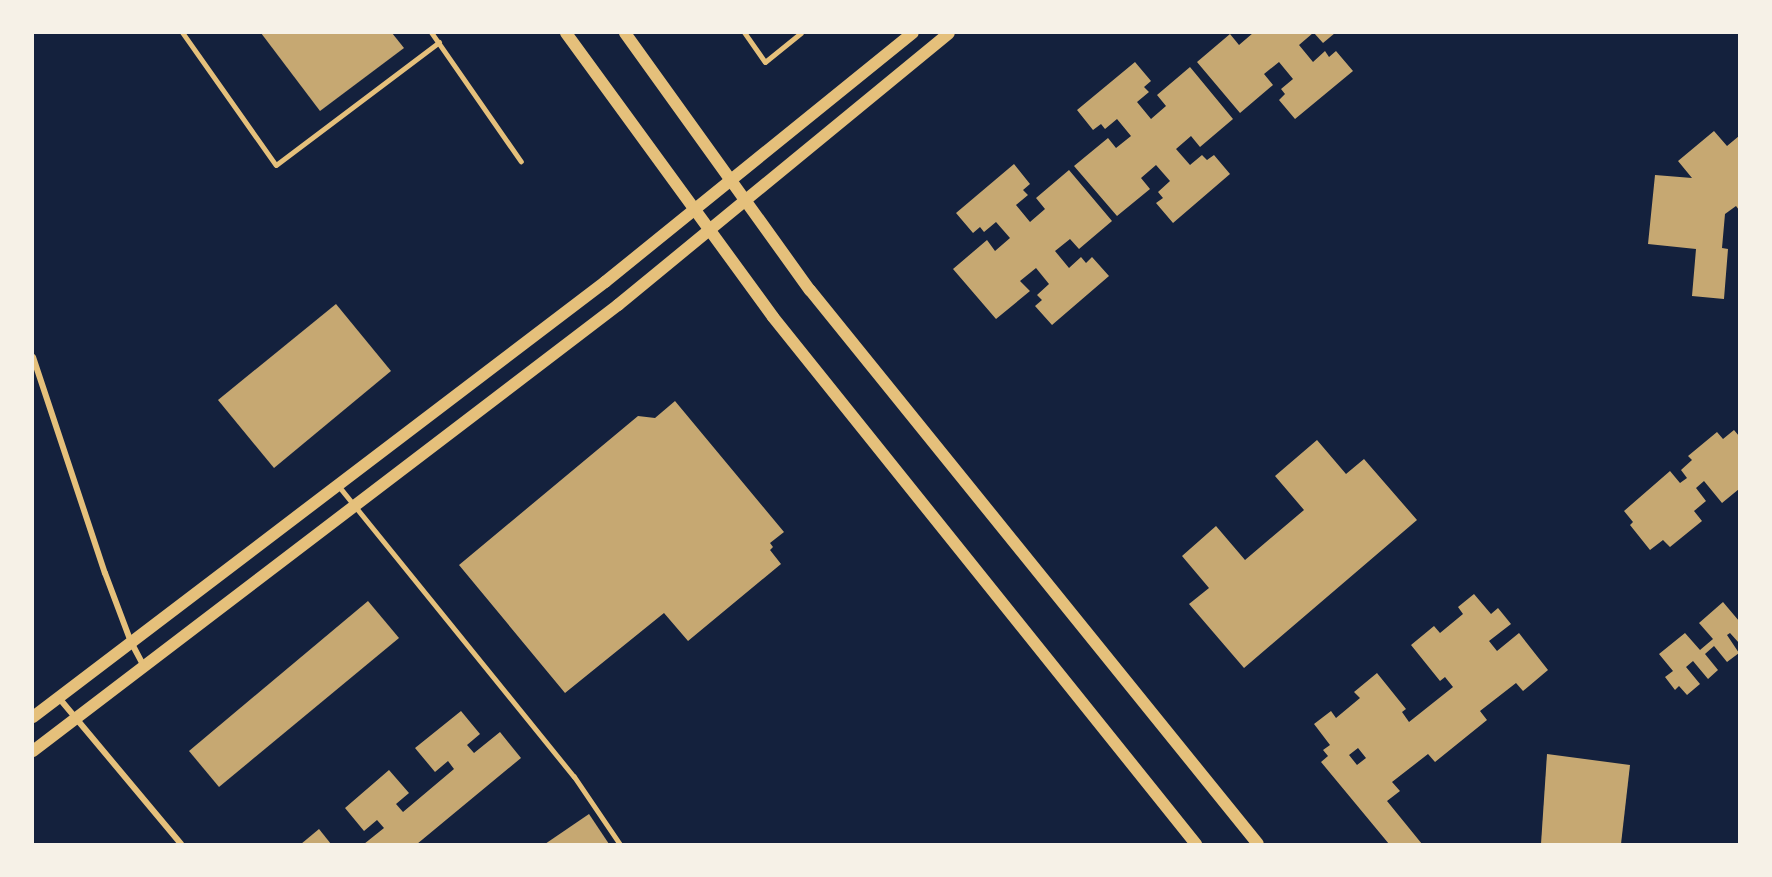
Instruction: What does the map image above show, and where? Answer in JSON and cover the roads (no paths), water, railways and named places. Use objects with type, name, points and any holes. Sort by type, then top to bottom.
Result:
[{"type":"main road","points":[[566,33],[772,317],[1196,844]]},
{"type":"main road","points":[[625,33],[810,290],[1258,844]]},
{"type":"main road","points":[[33,717],[605,282],[913,33]]},
{"type":"main road","points":[[33,751],[618,305],[949,33]]},
{"type":"street","points":[[33,357],[131,642],[144,666]]},
{"type":"street","points":[[59,697],[181,844]]},
{"type":"lane","points":[[183,33],[276,165],[439,42]]},
{"type":"lane","points":[[432,33],[521,161]]},
{"type":"lane","points":[[745,33],[765,62],[801,33]]},
{"type":"lane","points":[[338,485],[574,777],[620,844]]}]
